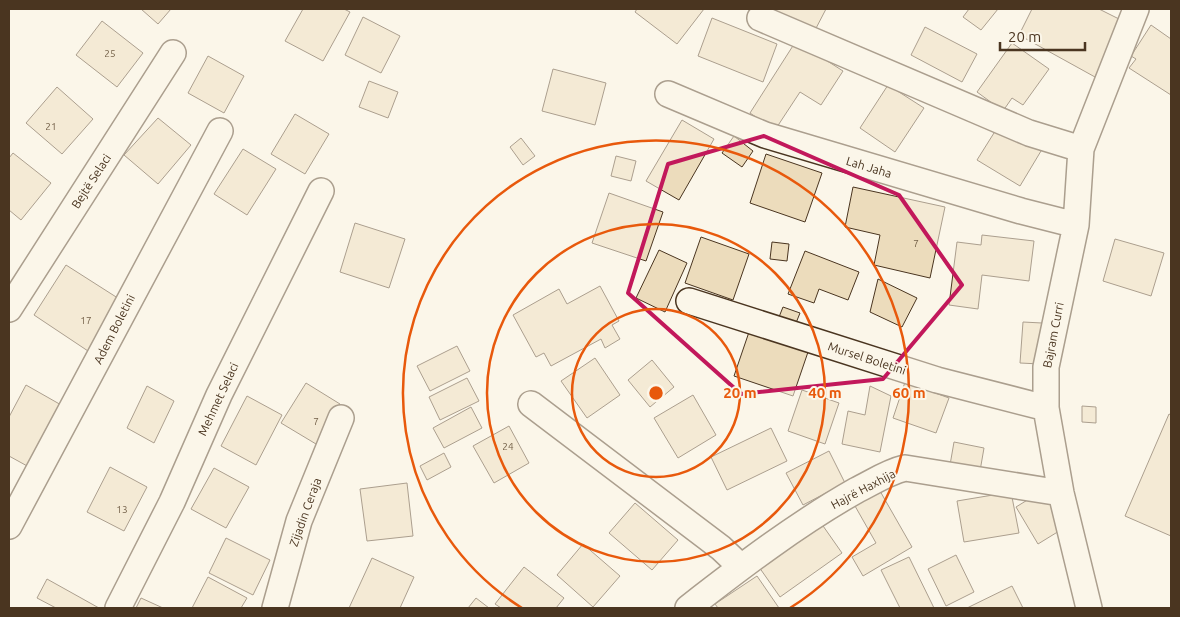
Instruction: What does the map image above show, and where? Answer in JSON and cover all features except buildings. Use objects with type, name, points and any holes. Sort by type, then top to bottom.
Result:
[{"type":"street","name":"Bajram Curri","points":[[1089,608],[1061,493],[1046,408],[1046,367],[1076,225],[1080,149],[1136,9]]},
{"type":"street","points":[[760,18],[1029,133],[1080,149]]},
{"type":"street","name":"Bejtë Selaci","points":[[9,309],[173,53]]},
{"type":"street","name":"Lah Jaha","points":[[668,94],[765,135],[1012,209],[1076,225]]},
{"type":"street","name":"Adem Boletini","points":[[9,526],[220,132]]},
{"type":"street","name":"Mehmet Selaci","points":[[118,608],[172,502],[219,396],[321,191]]},
{"type":"street","name":"Mursel Boletini","points":[[689,301],[937,380],[1046,408]]},
{"type":"street","points":[[531,404],[714,542],[741,566]]},
{"type":"street","name":"Zijadin Ceraja","points":[[275,608],[299,521],[341,418]]},
{"type":"street","name":"Hajrë Haxhija","points":[[688,608],[741,566],[837,501],[894,470],[905,468],[1061,493]]},
{"type":"highlighted area","points":[[764,136],[899,195],[962,285],[883,379],[741,394],[628,293],[668,164]]}]
